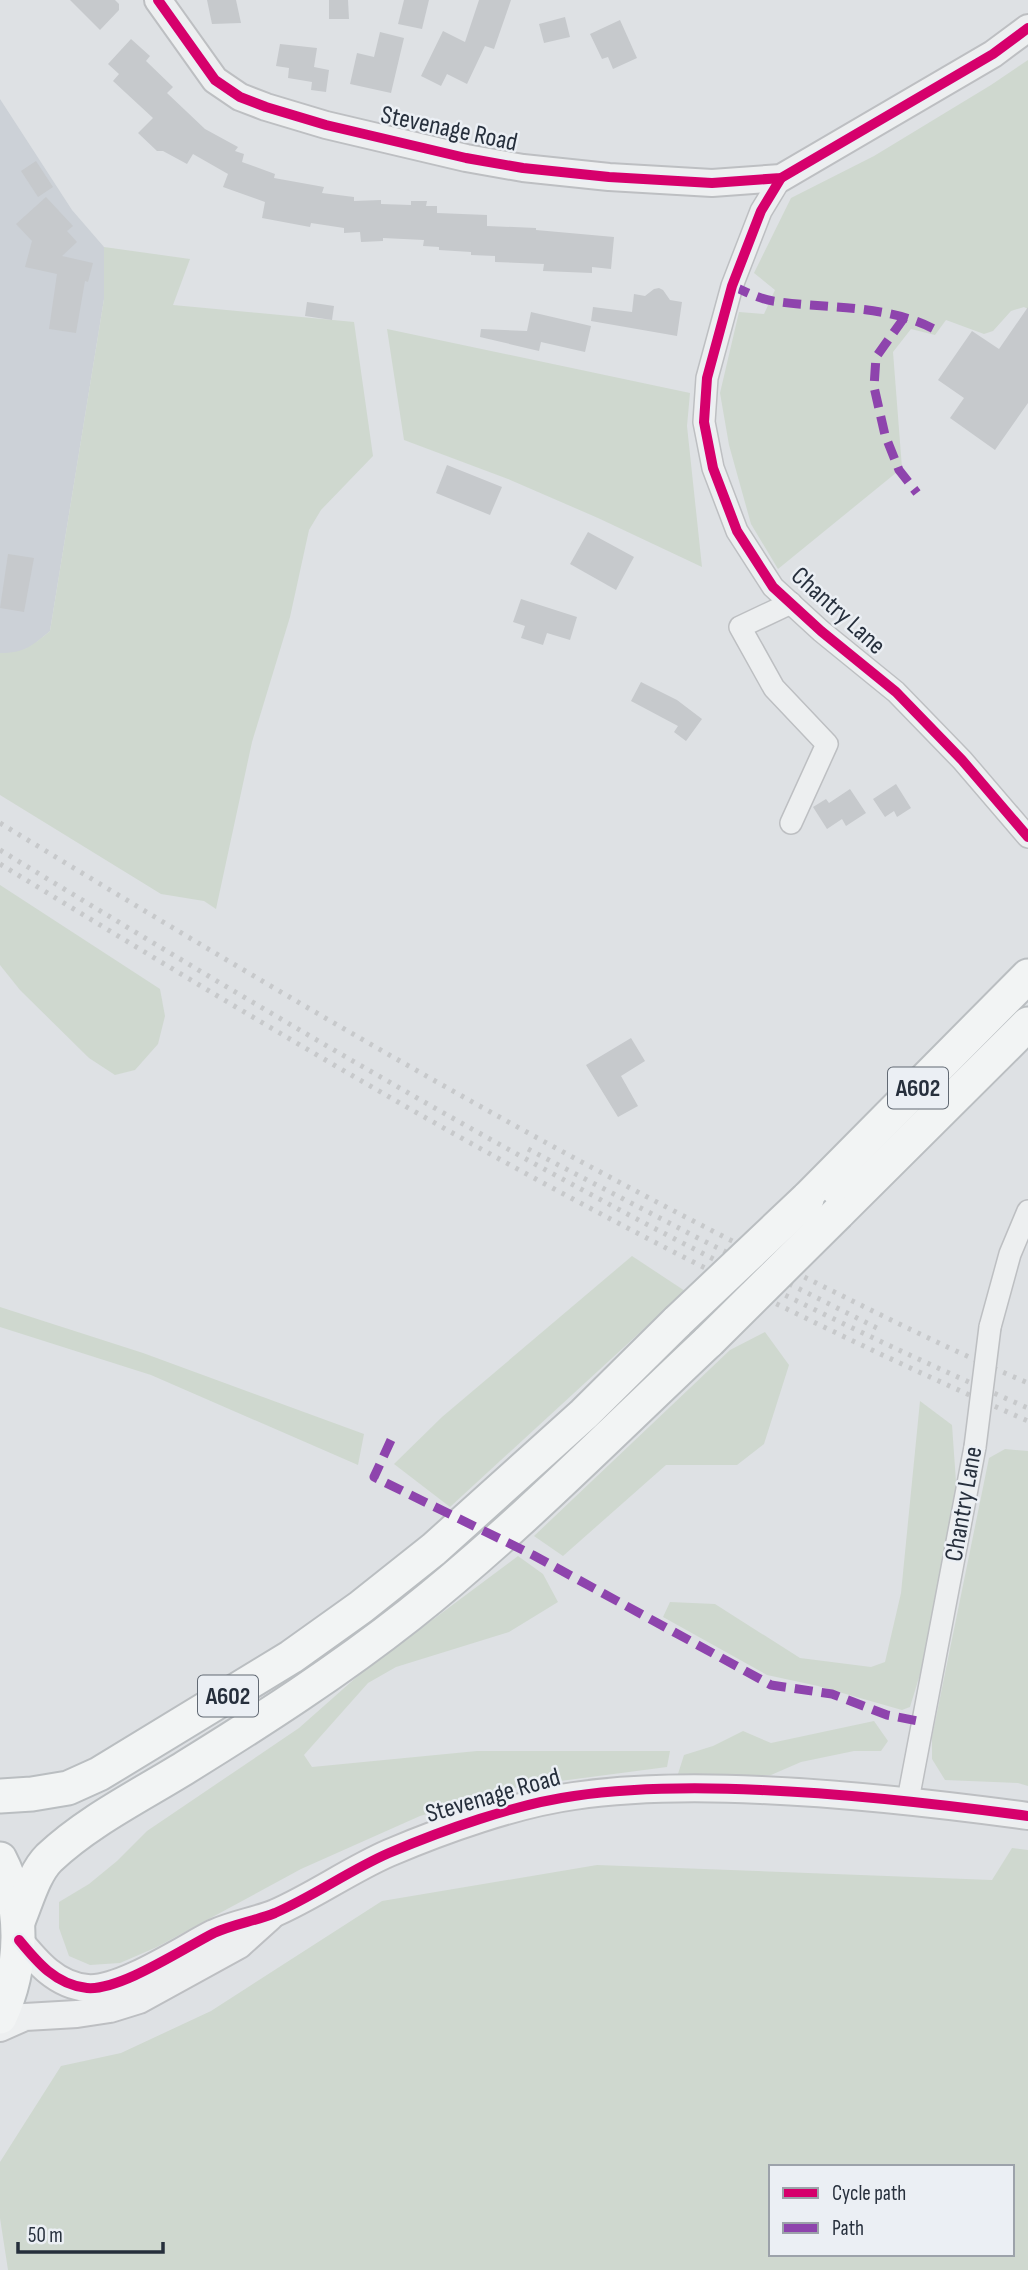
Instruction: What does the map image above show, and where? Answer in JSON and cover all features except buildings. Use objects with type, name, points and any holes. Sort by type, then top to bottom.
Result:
[{"type":"main road","name":"A602","points":[[0,1796],[68,1788],[99,1774],[291,1657],[361,1607],[434,1549],[584,1414],[807,1199],[1028,976]]},
{"type":"main road","name":"A602","points":[[19,1930],[41,1868],[49,1858],[78,1835],[302,1693],[408,1616],[468,1565],[709,1340],[1028,1024]]},
{"type":"main road","points":[[0,1860],[9,1877],[19,1930],[12,1982],[0,2017]]},
{"type":"street","name":"Stevenage Road","points":[[158,0],[206,69],[228,90],[266,107],[327,125],[466,158],[523,168],[712,183],[781,178]]},
{"type":"street","points":[[781,178],[993,54],[1028,27]]},
{"type":"street","name":"Chantry Lane","points":[[781,178],[761,211],[732,286],[707,378],[704,422],[713,468],[737,531],[774,587],[896,692],[962,760],[1028,837]]},
{"type":"street","points":[[791,603],[740,627],[774,688],[827,744],[791,823]]},
{"type":"street","name":"Chantry Lane","points":[[908,1800],[975,1447],[990,1327],[1010,1254],[1028,1211]]},
{"type":"street","name":"Stevenage Road","points":[[19,1930],[49,1973],[58,1979],[88,1988],[124,1979],[230,1926],[274,1913],[389,1853],[445,1831],[531,1805],[572,1796],[687,1787],[908,1800],[1028,1816]]},
{"type":"street","name":"Stevenage Road","points":[[0,2028],[25,2017],[77,2014],[110,2009],[139,2000],[239,1945],[274,1913]]},
{"type":"shaded area","points":[[1028,60],[1028,309],[1024,307],[1011,311],[993,331],[984,334],[946,320],[935,335],[911,329],[893,352],[902,468],[778,569],[751,524],[729,445],[720,393],[739,312],[764,314],[775,290],[754,273],[791,198],[874,156]]},
{"type":"shaded area","points":[[0,99],[72,210],[104,247],[104,299],[50,631],[32,646],[17,653],[0,653]]},
{"type":"shaded area","points":[[104,247],[190,259],[173,305],[354,322],[373,456],[321,510],[309,530],[290,617],[252,742],[216,909],[204,901],[161,894],[0,795],[0,653],[27,648],[50,631],[104,299]]},
{"type":"shaded area","points":[[387,329],[690,393],[687,426],[702,567],[508,479],[404,440]]},
{"type":"shaded area","points":[[0,885],[160,989],[165,1016],[158,1044],[135,1070],[115,1075],[89,1058],[20,990],[0,965]]},
{"type":"shaded area","points":[[632,1256],[685,1291],[450,1507],[394,1464],[442,1417]]},
{"type":"shaded area","points":[[0,1307],[143,1353],[364,1434],[358,1465],[151,1375],[0,1327]]},
{"type":"shaded area","points":[[765,1332],[789,1365],[764,1444],[737,1465],[666,1465],[563,1556],[534,1536],[730,1350]]},
{"type":"shaded area","points":[[920,1401],[952,1425],[957,1496],[921,1671],[910,1707],[902,1710],[818,1686],[767,1675],[663,1617],[670,1602],[715,1604],[800,1658],[871,1667],[885,1662],[901,1593]]},
{"type":"shaded area","points":[[1005,1449],[1028,1451],[1028,1786],[1018,1783],[945,1780],[932,1759],[932,1737],[989,1458]]},
{"type":"shaded area","points":[[518,1556],[543,1574],[558,1602],[509,1632],[396,1667],[368,1683],[304,1755],[312,1767],[477,1751],[670,1751],[667,1767],[522,1786],[420,1816],[301,1869],[157,1947],[120,1963],[90,1965],[69,1956],[59,1928],[59,1902],[89,1884],[147,1831],[299,1728],[360,1674]]},
{"type":"shaded area","points":[[874,1721],[888,1741],[881,1751],[854,1751],[801,1762],[771,1775],[677,1777],[684,1755],[713,1746],[743,1731],[771,1743]]},
{"type":"shaded area","points":[[1012,1848],[1028,1850],[1028,2270],[8,2270],[0,2218],[0,2162],[61,2066],[121,2053],[211,2011],[382,1901],[597,1865],[992,1880]]},
{"type":"railway","points":[[0,823],[384,1052],[580,1161],[840,1295],[1028,1383]]},
{"type":"railway","points":[[0,850],[251,1001],[504,1147],[763,1284],[894,1348],[1028,1408]]},
{"type":"railway","points":[[0,864],[289,1039],[534,1178],[673,1252],[814,1322],[1028,1421]]},
{"type":"railway","points":[[528,1149],[877,1328]]},
{"type":"marked path","points":[[732,286],[768,300],[876,311],[896,315],[934,329]]},
{"type":"marked path","points":[[904,318],[876,357],[874,387],[885,435],[899,470],[917,493]]},
{"type":"marked path","points":[[391,1440],[374,1477],[533,1555],[771,1685],[832,1694],[887,1715],[923,1722]]},
{"type":"cycle path","points":[[158,0],[215,80],[240,97],[266,107],[326,125],[466,158],[523,168],[609,177],[712,183],[781,178],[993,54],[1028,28]]},
{"type":"cycle path","points":[[781,178],[761,211],[732,286],[707,378],[704,422],[713,468],[737,531],[773,587],[821,631],[896,692],[962,760],[1028,837]]},
{"type":"cycle path","points":[[19,1940],[40,1964],[66,1982],[87,1988],[117,1983],[214,1933],[275,1913],[410,1844],[504,1811],[597,1793],[690,1788],[795,1792],[895,1800],[1028,1816]]}]
